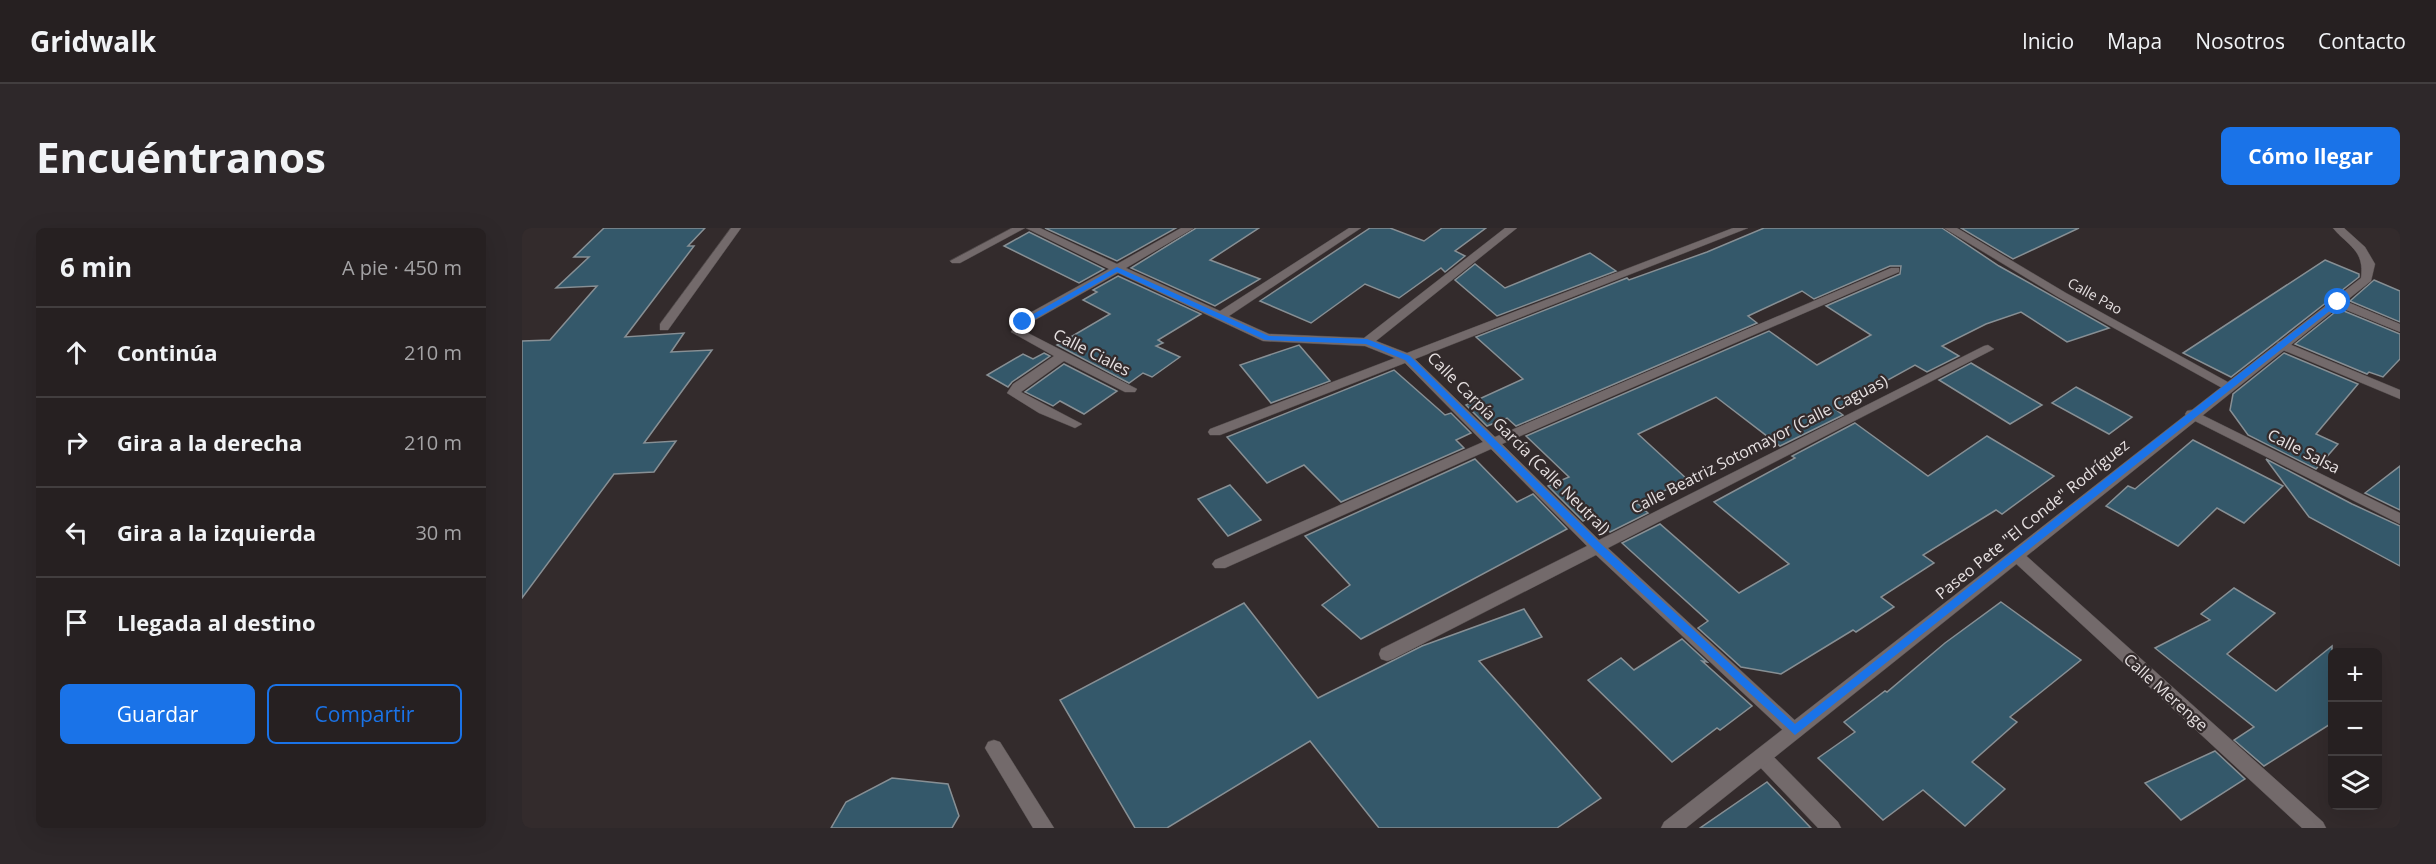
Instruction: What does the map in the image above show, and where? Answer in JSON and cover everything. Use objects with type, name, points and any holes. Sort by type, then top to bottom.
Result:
[{"type":"street","points":[[663,327],[736,228]]},
{"type":"street","points":[[956,261],[1020,228]]},
{"type":"street","name":"Calle Carpía García (Calle Neutral)","points":[[1031,228],[1267,338],[1367,342],[1407,358],[1598,547],[1795,730]]},
{"type":"street","points":[[1117,269],[1190,228]]},
{"type":"street","points":[[1219,317],[1356,228]]},
{"type":"street","points":[[1367,342],[1512,228]]},
{"type":"street","points":[[1215,432],[1743,228]]},
{"type":"street","name":"Calle Pao","points":[[1949,228],[2062,295],[2229,386]]},
{"type":"street","name":"Paseo Pete \"El Conde\" Rodríguez","points":[[1671,828],[2017,556],[2192,414],[2367,279],[2369,264],[2361,249],[2338,228]]},
{"type":"street","name":"Calle Ciales","points":[[1117,269],[1023,322],[1017,332],[1130,389]]},
{"type":"street","points":[[1220,564],[1493,443],[1895,270]]},
{"type":"street","points":[[2338,302],[2400,328]]},
{"type":"street","points":[[2282,345],[2400,395]]},
{"type":"street","name":"Calle Beatriz Sotomayor (Calle Caguas)","points":[[1387,654],[1988,350]]},
{"type":"street","points":[[1062,356],[1018,387],[1014,393],[1075,424]]},
{"type":"street","name":"Calle Salsa","points":[[2192,414],[2400,519]]},
{"type":"street","name":"Calle Merenge","points":[[2017,556],[2316,828]]},
{"type":"street","points":[[994,748],[1044,828]]},
{"type":"street","points":[[1762,757],[1831,828]]},
{"type":"building","points":[[604,228],[705,228],[688,246],[694,246],[625,337],[684,333],[671,352],[712,350],[644,443],[676,441],[654,472],[614,474],[522,598],[522,341],[550,340],[597,286],[556,288],[589,257],[574,257]]},
{"type":"building","points":[[1045,228],[1176,228],[1117,261]]},
{"type":"building","points":[[1196,228],[1259,228],[1210,260],[1260,279],[1215,306],[1131,268]]},
{"type":"building","points":[[1370,228],[1390,228],[1424,241],[1442,228],[1486,228],[1455,251],[1465,256],[1445,272],[1441,268],[1399,298],[1365,284],[1311,323],[1260,301]]},
{"type":"building","points":[[1764,228],[1942,228],[1999,266],[2109,328],[2067,342],[2021,312],[1986,324],[1942,346],[1959,356],[1927,372],[1915,365],[1835,409],[1843,415],[1780,446],[1716,397],[1638,434],[1688,480],[1637,503],[1648,513],[1610,532],[1592,516],[1583,521],[1548,486],[1569,477],[1526,436],[1769,331],[1817,365],[1871,335],[1826,306],[1900,274],[1901,266],[1890,266],[1814,299],[1802,291],[1748,316],[1757,323],[1516,426],[1507,418],[1487,426],[1466,405],[1523,379],[1476,337],[1627,278],[1629,280],[1707,252]]},
{"type":"building","points":[[1961,228],[2079,228],[2013,259]]},
{"type":"building","points":[[1029,232],[1104,269],[1079,283],[1004,246]]},
{"type":"building","points":[[1590,253],[1616,271],[1497,316],[1455,280],[1475,264],[1505,288]]},
{"type":"building","points":[[2325,260],[2359,274],[2359,277],[2231,377],[2183,353]]},
{"type":"building","points":[[1118,276],[1201,314],[1158,340],[1163,343],[1156,346],[1180,357],[1152,377],[1143,373],[1129,383],[1057,345],[1110,314],[1083,300],[1097,292],[1093,290]]},
{"type":"building","points":[[2374,280],[2400,291],[2400,322],[2350,301]]},
{"type":"building","points":[[2339,309],[2400,334],[2400,359],[2383,377],[2369,372],[2367,374],[2295,344]]},
{"type":"building","points":[[1299,345],[1330,381],[1271,403],[1240,365]]},
{"type":"building","points":[[1044,353],[1050,356],[1008,387],[987,375],[1023,354],[1033,359]]},
{"type":"building","points":[[2284,353],[2358,384],[2316,434],[2338,444],[2316,469],[2248,435],[2230,410],[2233,394]]},
{"type":"building","points":[[1971,363],[2042,405],[2010,424],[1939,380]]},
{"type":"building","points":[[1064,364],[1117,391],[1084,414],[1060,401],[1053,406],[1025,392]]},
{"type":"building","points":[[1394,370],[1445,415],[1451,413],[1471,433],[1456,440],[1464,448],[1341,502],[1304,465],[1267,483],[1227,437]]},
{"type":"building","points":[[2076,387],[2132,417],[2109,434],[2052,403]]},
{"type":"building","points":[[1855,423],[1928,476],[1987,436],[2054,476],[2002,514],[1996,510],[1923,555],[1934,563],[1881,597],[1894,607],[1856,632],[1853,630],[1781,674],[1741,667],[1698,628],[1708,621],[1622,543],[1660,524],[1739,593],[1789,564],[1714,502],[1795,458],[1792,456]]},
{"type":"building","points":[[2193,440],[2283,486],[2244,523],[2217,508],[2178,546],[2106,506],[2128,486],[2135,489]]},
{"type":"building","points":[[1475,459],[1517,502],[1533,494],[1567,529],[1361,639],[1322,605],[1350,585],[1305,536]]},
{"type":"building","points":[[2266,459],[2400,526],[2400,566],[2309,517]]},
{"type":"building","points":[[2400,466],[2400,510],[2365,493]]},
{"type":"building","points":[[1230,485],[1261,520],[1228,536],[1198,499]]},
{"type":"building","points":[[2234,588],[2275,613],[2227,654],[2276,691],[2328,649],[2328,726],[2264,766],[2234,740],[2254,727],[2155,648],[2210,620],[2201,614]]},
{"type":"building","points":[[2001,602],[2081,660],[2010,717],[2017,722],[1972,762],[2005,789],[1965,826],[1923,790],[1883,820],[1818,758],[1855,732],[1844,722],[1885,691],[1887,692],[1945,643]]},
{"type":"building","points":[[1244,603],[1318,698],[1422,646],[1524,609],[1542,637],[1479,661],[1601,798],[1557,828],[1379,828],[1310,741],[1167,828],[1135,828],[1060,700]]},
{"type":"building","points":[[1682,639],[1707,662],[1702,661],[1752,706],[1720,730],[1717,728],[1672,762],[1588,680],[1621,658],[1634,670]]},
{"type":"building","points":[[2215,751],[2245,779],[2181,820],[2145,783]]},
{"type":"building","points":[[892,778],[948,784],[959,816],[952,828],[831,828],[846,802]]},
{"type":"building","points":[[1767,782],[1811,828],[1700,828]]},
{"type":"route","points":[[1023,322],[1117,269],[1267,338],[1344,339],[1367,342],[1407,358],[1598,547],[1795,730],[2017,556],[2192,414],[2338,302]]}]
